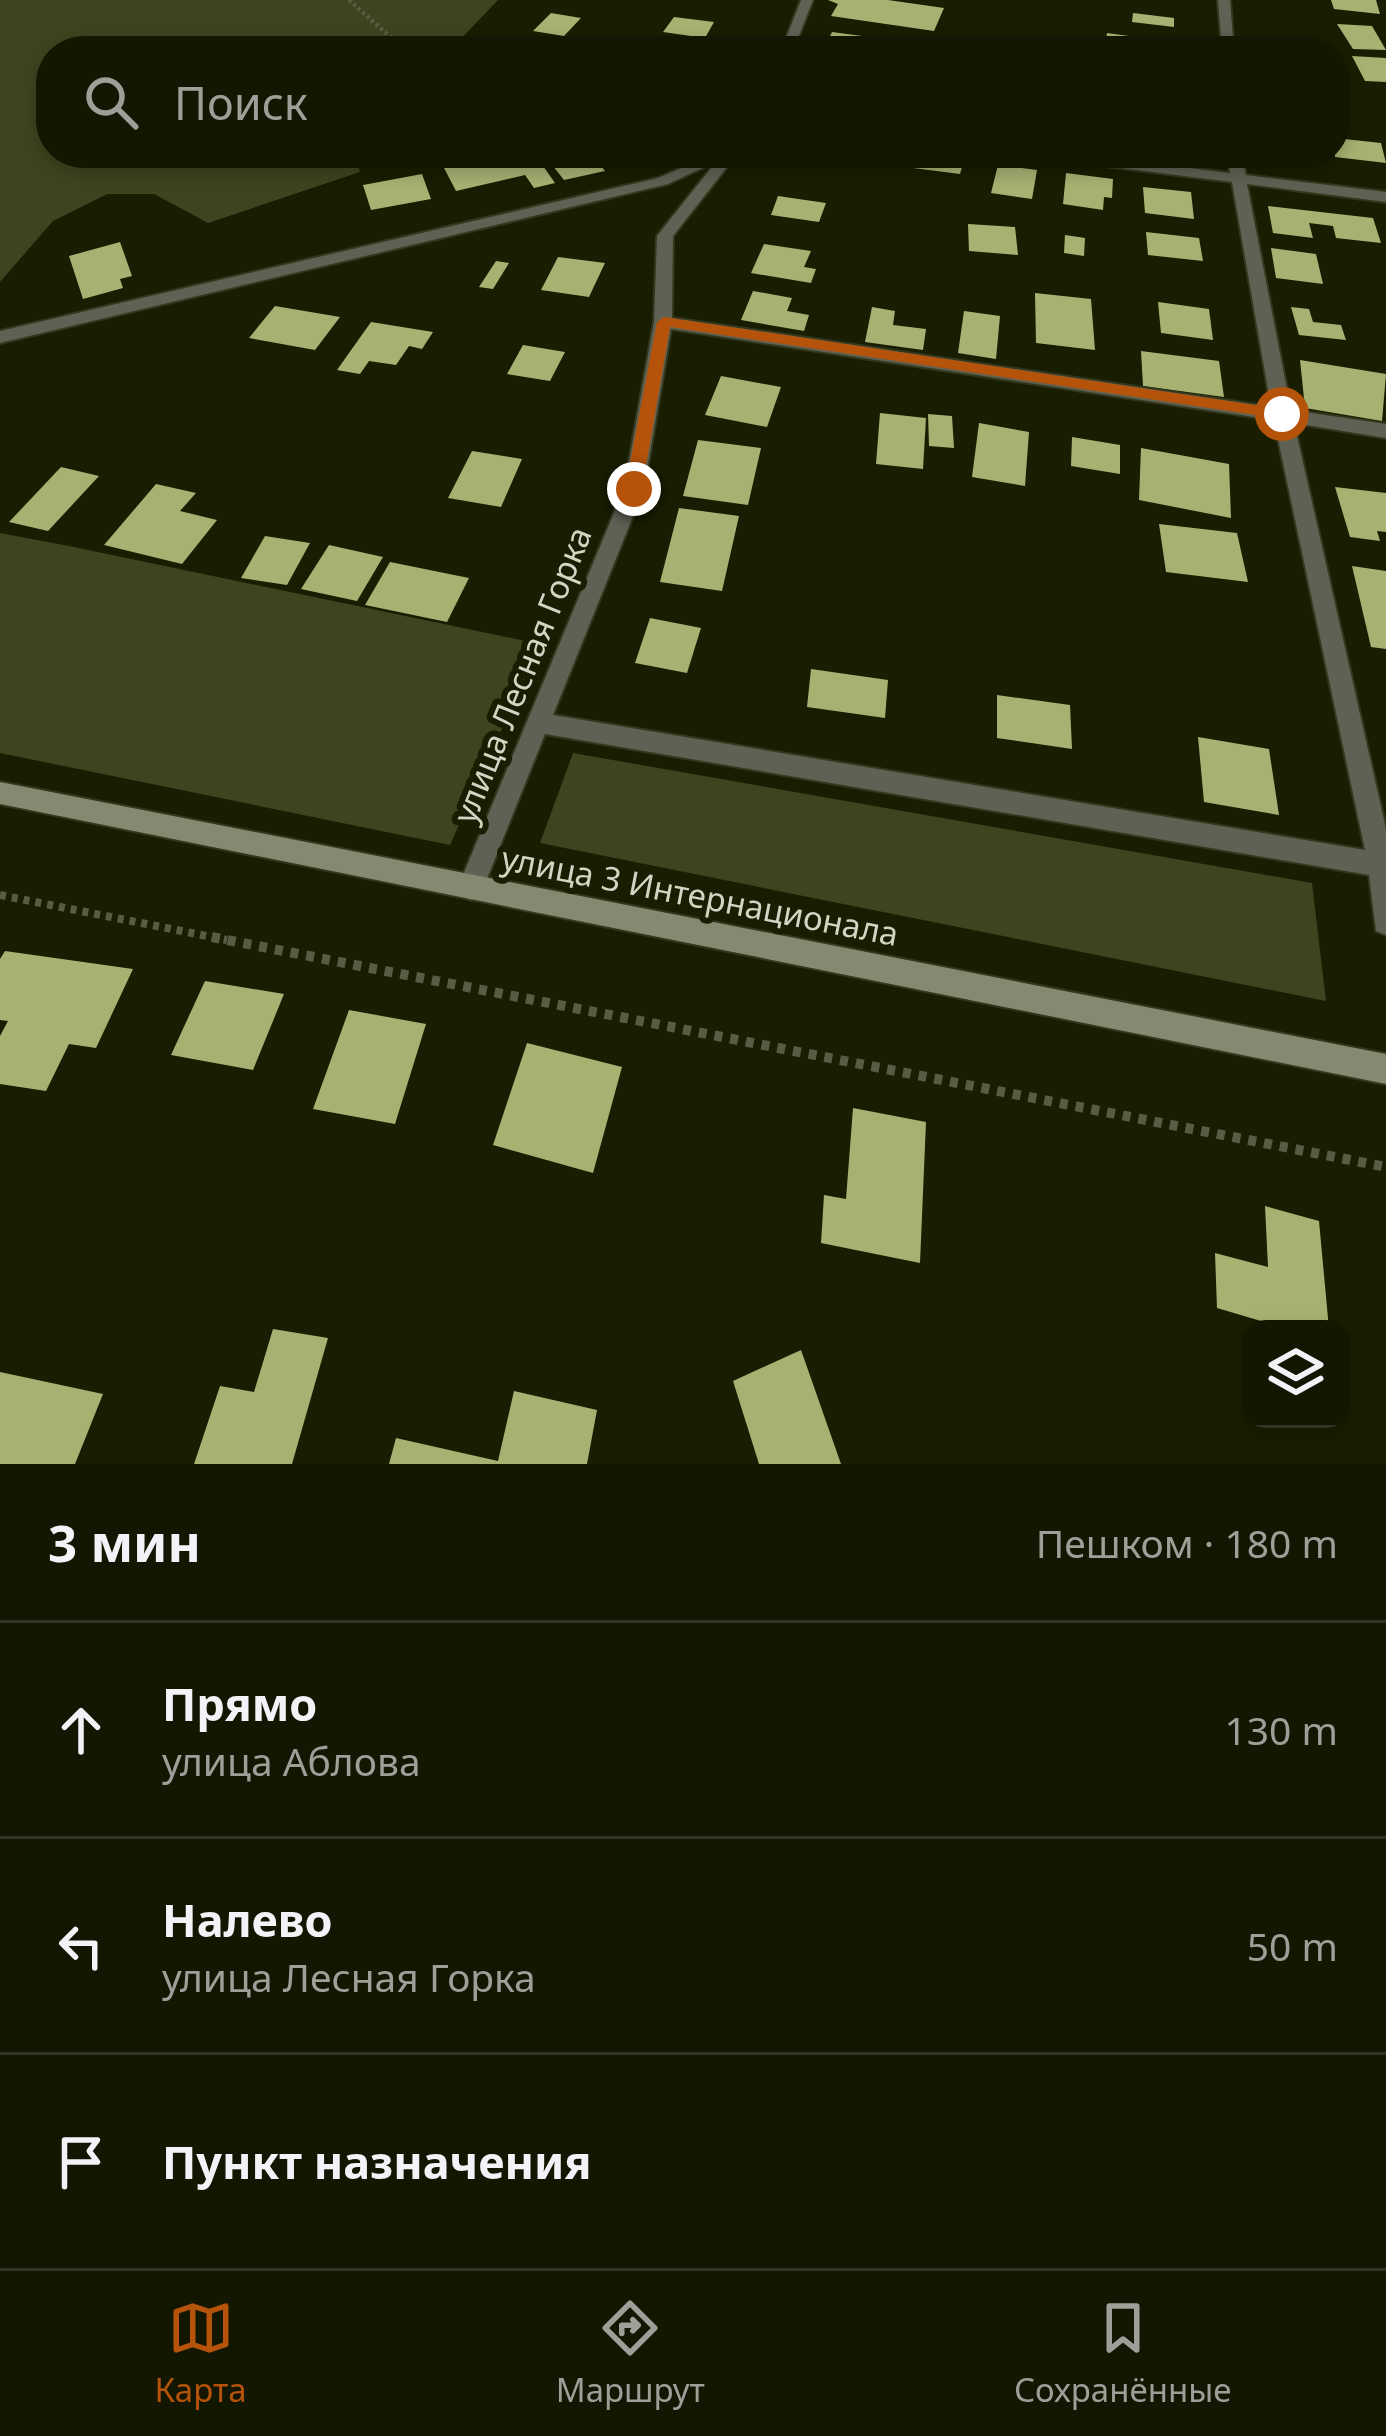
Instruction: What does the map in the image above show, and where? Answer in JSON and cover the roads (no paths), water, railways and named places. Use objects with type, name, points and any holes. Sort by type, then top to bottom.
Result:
[{"type":"main road","name":"улица 3 Интернационала","points":[[0,793],[1386,1069]]},
{"type":"street","points":[[793,36],[807,0]]},
{"type":"street","points":[[1224,0],[1227,36]]},
{"type":"street","points":[[0,337],[663,181],[694,168]]},
{"type":"street","name":"улица Лесная Горка","points":[[471,887],[634,489],[664,322],[665,236],[717,168]]},
{"type":"street","points":[[1150,168],[1386,197]]},
{"type":"street","points":[[1235,168],[1282,414],[1383,866],[1386,922]]},
{"type":"street","points":[[664,322],[1386,430]]},
{"type":"street","points":[[538,722],[1383,866]]}]
